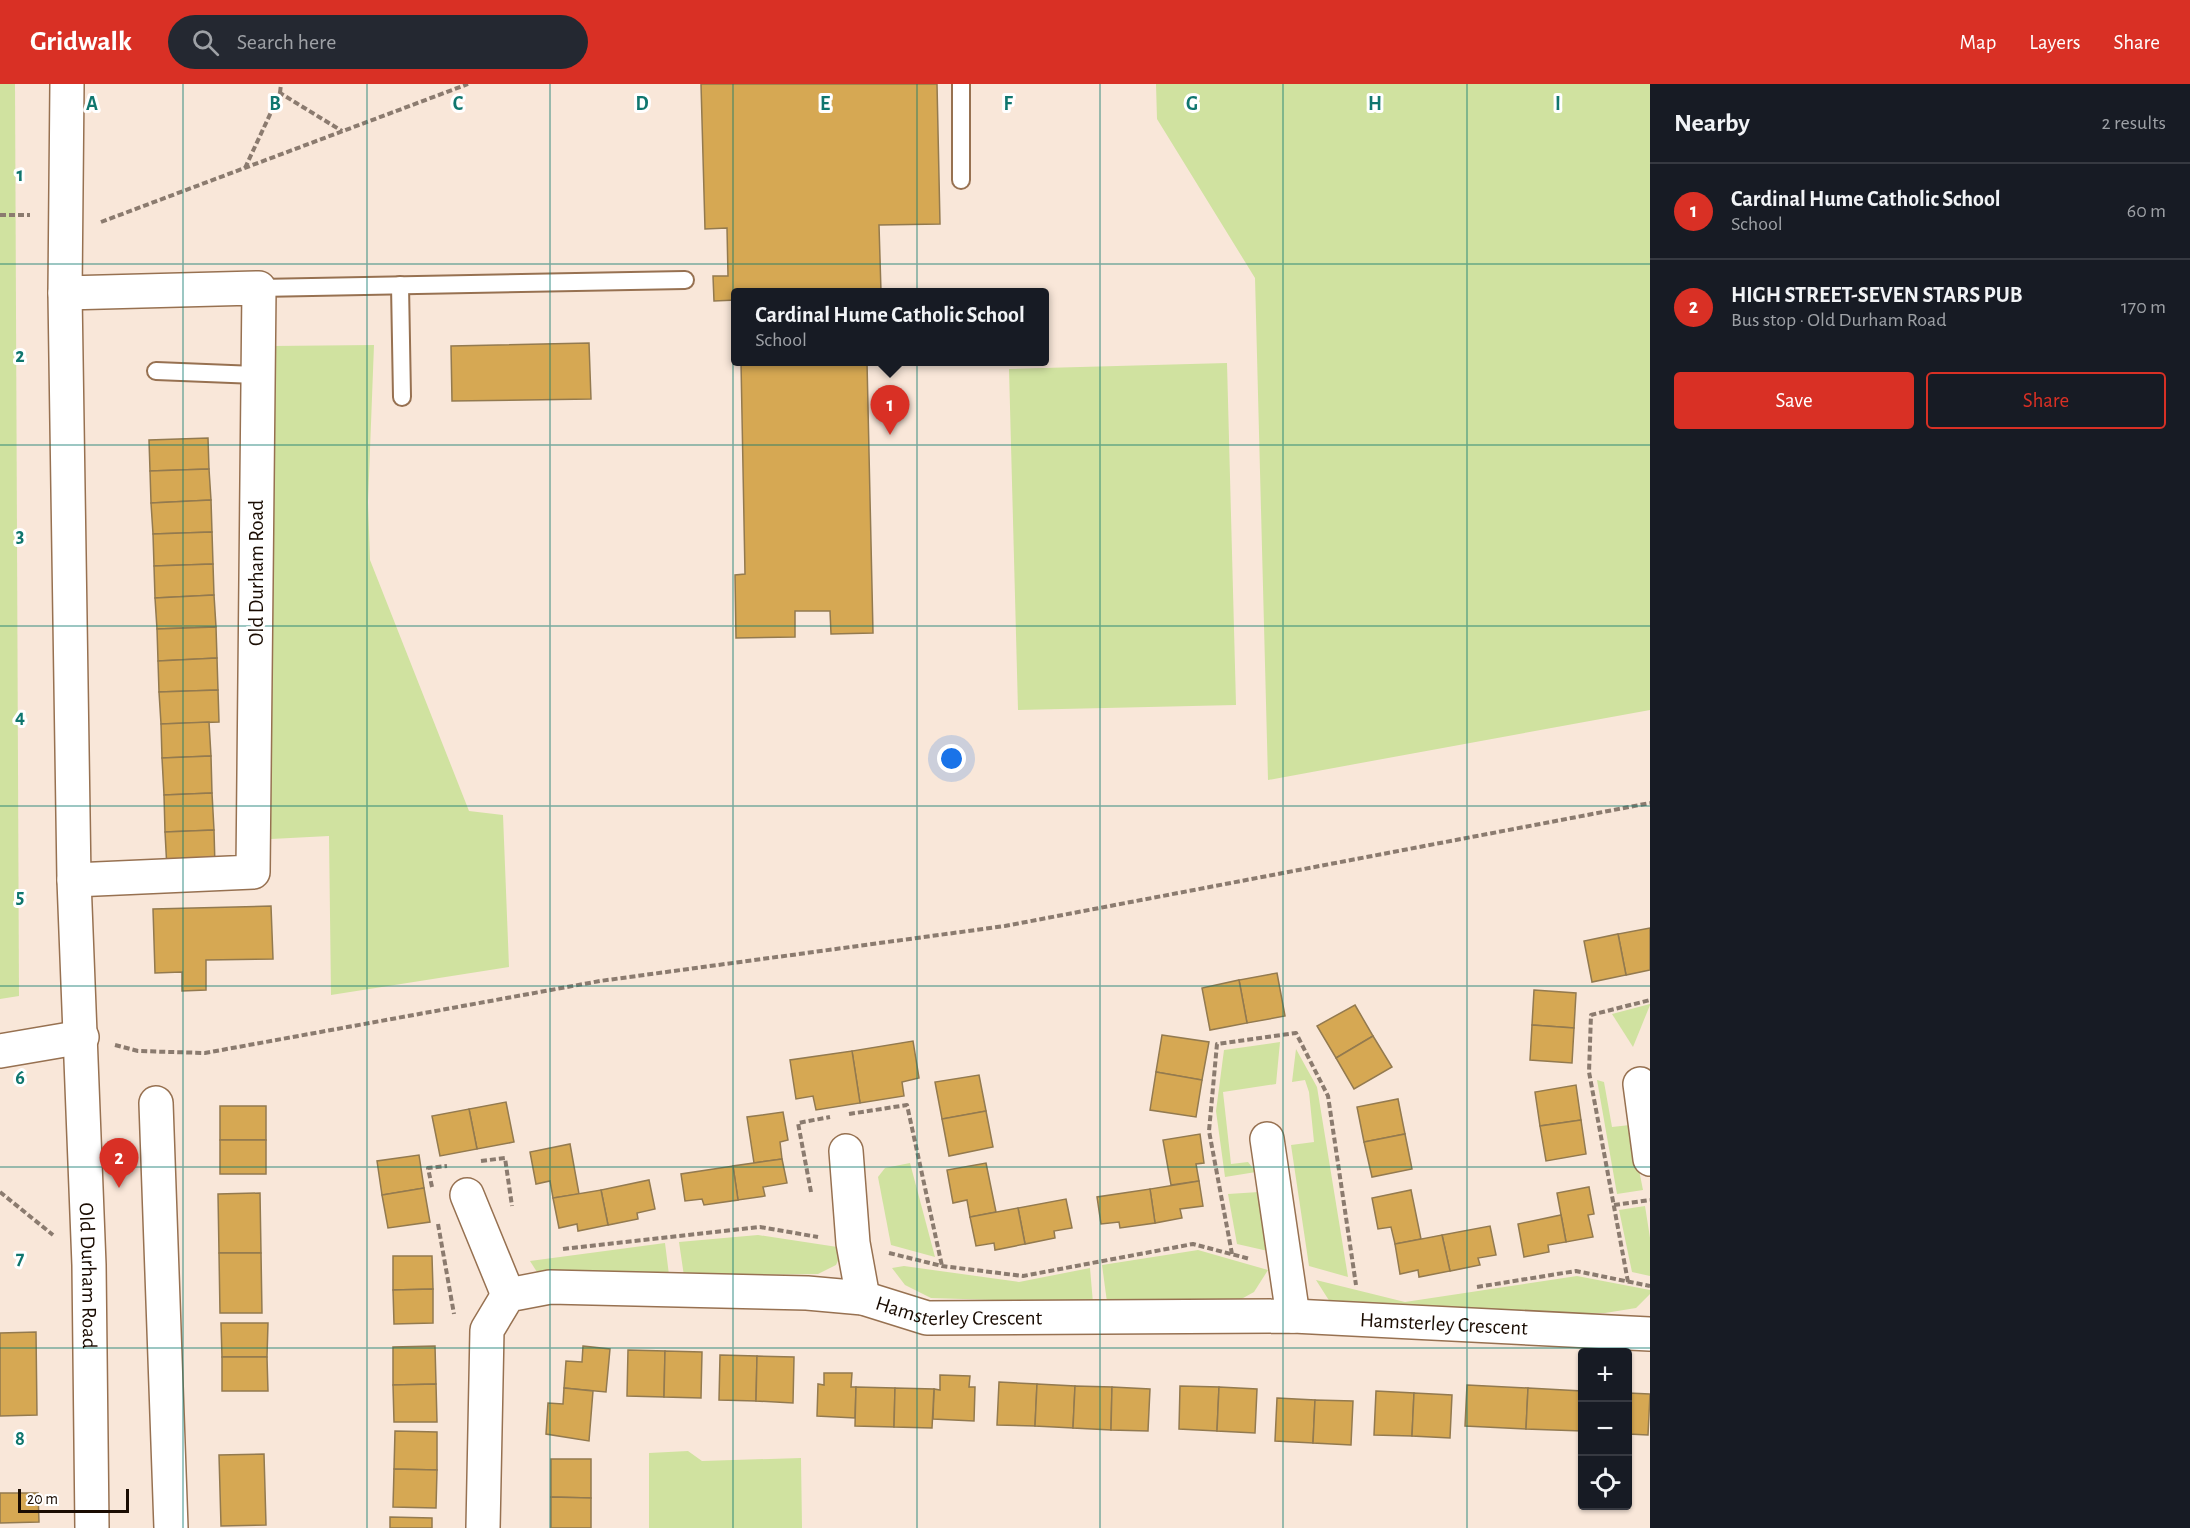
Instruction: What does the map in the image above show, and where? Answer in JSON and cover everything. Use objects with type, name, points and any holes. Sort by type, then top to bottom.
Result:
[{"type":"street","name":"Old Durham Road","points":[[67,84],[65,293],[74,880],[82,1037],[89,1265],[92,1528]]},
{"type":"street","name":"Old Durham Road","points":[[74,880],[253,872],[259,288]]},
{"type":"street","points":[[65,293],[259,288]]},
{"type":"street","points":[[0,1051],[82,1037]]},
{"type":"street","points":[[1640,1084],[1650,1159]]},
{"type":"street","points":[[156,1103],[171,1528]]},
{"type":"street","points":[[1267,1139],[1293,1316]]},
{"type":"street","points":[[846,1150],[853,1243],[863,1298]]},
{"type":"street","points":[[466,1195],[508,1295],[487,1330],[483,1528]]},
{"type":"street","name":"Hamsterley Crescent","points":[[508,1295],[549,1287],[807,1293],[863,1298],[927,1318],[1293,1316],[1650,1334]]},
{"type":"lane","points":[[961,84],[961,180]]},
{"type":"lane","points":[[259,288],[685,280]]},
{"type":"lane","points":[[400,285],[402,397]]},
{"type":"lane","points":[[156,371],[258,375]]},
{"type":"path","points":[[245,168],[280,93],[281,84]]},
{"type":"path","points":[[67,236],[468,84]]},
{"type":"path","points":[[280,93],[343,131]]},
{"type":"path","points":[[82,1037],[138,1051],[206,1053],[600,981],[1005,926],[1650,803]]},
{"type":"path","points":[[0,1192],[89,1265]]},
{"type":"path","points":[[1614,1205],[1650,1200]]},
{"type":"path","points":[[553,1250],[760,1227],[853,1243],[942,1266],[1023,1276],[1193,1244],[1286,1269]]},
{"type":"path","points":[[1474,1288],[1576,1271],[1650,1286]]},
{"type":"path","points":[[1345,1283],[1366,1288]]},
{"type":"green space","points":[[0,84],[15,84],[19,996],[0,999]]},
{"type":"green space","points":[[1156,84],[1650,84],[1650,710],[1268,780],[1255,278],[1157,119]]},
{"type":"green space","points":[[374,345],[368,502],[370,560],[469,811],[503,815],[509,967],[331,995],[329,836],[271,839],[272,346]]},
{"type":"green space","points":[[1227,363],[1236,705],[1018,710],[1009,369]]},
{"type":"green space","points":[[1650,1005],[1633,1047],[1612,1014]]},
{"type":"green space","points":[[1280,1042],[1276,1084],[1223,1092],[1231,1164],[1248,1162],[1256,1172],[1225,1177],[1216,1111],[1224,1050]]},
{"type":"green space","points":[[1296,1049],[1317,1087],[1348,1277],[1309,1266],[1291,1145],[1314,1142],[1309,1092],[1305,1080],[1292,1082]]},
{"type":"green space","points":[[1597,1080],[1604,1082],[1612,1127],[1630,1125],[1643,1190],[1617,1194]]},
{"type":"green space","points":[[910,1163],[935,1257],[891,1245],[878,1177],[885,1168]]},
{"type":"green space","points":[[1259,1192],[1268,1251],[1237,1244],[1228,1194]]},
{"type":"green space","points":[[1645,1206],[1650,1238],[1650,1276],[1632,1272],[1619,1210]]},
{"type":"green space","points":[[758,1235],[844,1248],[836,1265],[818,1274],[684,1276],[679,1242]]},
{"type":"green space","points":[[665,1243],[669,1275],[537,1272],[530,1261]]},
{"type":"green space","points":[[1198,1250],[1268,1270],[1254,1292],[1234,1303],[1107,1302],[1102,1265]]},
{"type":"green space","points":[[904,1266],[1019,1282],[1090,1268],[1093,1303],[931,1298],[905,1285],[892,1268]]},
{"type":"green space","points":[[1577,1276],[1650,1290],[1650,1294],[1636,1308],[1605,1313],[1498,1314],[1330,1302],[1316,1280],[1405,1302]]},
{"type":"green space","points":[[688,1451],[702,1461],[801,1458],[802,1528],[649,1528],[649,1453]]},
{"type":"building","points":[[701,84],[937,84],[940,224],[879,225],[881,288],[731,288],[731,300],[714,301],[713,276],[728,276],[727,228],[705,229]]},
{"type":"building","points":[[589,343],[591,399],[452,401],[451,346]]},
{"type":"building","points":[[741,366],[867,366],[873,633],[831,634],[830,611],[795,611],[795,637],[736,638],[735,575],[745,574]]},
{"type":"building","points":[[208,438],[209,469],[150,471],[149,440]]},
{"type":"building","points":[[209,469],[211,500],[151,503],[150,471]]},
{"type":"building","points":[[211,500],[212,532],[153,534],[151,503]]},
{"type":"building","points":[[212,532],[213,564],[154,566],[153,534]]},
{"type":"building","points":[[213,564],[214,595],[155,598],[154,566]]},
{"type":"building","points":[[214,595],[216,627],[157,629],[155,598]]},
{"type":"building","points":[[216,627],[217,658],[158,661],[157,629]]},
{"type":"building","points":[[217,658],[218,690],[159,692],[158,661]]},
{"type":"building","points":[[218,690],[219,722],[161,724],[159,692]]},
{"type":"building","points":[[209,722],[211,756],[162,758],[161,724]]},
{"type":"building","points":[[211,756],[212,793],[164,795],[162,758]]},
{"type":"building","points":[[212,793],[214,830],[165,832],[164,795]]},
{"type":"building","points":[[214,830],[215,867],[167,869],[165,832]]},
{"type":"building","points":[[271,906],[273,959],[206,960],[206,990],[182,991],[182,972],[155,973],[153,909]]},
{"type":"building","points":[[1650,928],[1650,970],[1626,975],[1618,934]]},
{"type":"building","points":[[1618,934],[1626,975],[1592,982],[1584,941]]},
{"type":"building","points":[[1277,973],[1285,1016],[1247,1023],[1239,980]]},
{"type":"building","points":[[1239,980],[1247,1023],[1210,1030],[1202,988]]},
{"type":"building","points":[[1534,990],[1576,993],[1574,1028],[1532,1025]]},
{"type":"building","points":[[1355,1005],[1373,1036],[1336,1058],[1317,1026]]},
{"type":"building","points":[[1532,1025],[1574,1028],[1572,1063],[1530,1060]]},
{"type":"building","points":[[1162,1035],[1209,1042],[1202,1080],[1156,1072]]},
{"type":"building","points":[[1373,1036],[1392,1067],[1354,1089],[1336,1058]]},
{"type":"building","points":[[913,1041],[919,1078],[902,1082],[904,1096],[860,1103],[852,1051]]},
{"type":"building","points":[[852,1051],[860,1103],[816,1110],[813,1096],[796,1099],[790,1060]]},
{"type":"building","points":[[1156,1072],[1202,1080],[1196,1117],[1150,1110]]},
{"type":"building","points":[[979,1075],[986,1111],[942,1119],[935,1082]]},
{"type":"building","points":[[1576,1085],[1581,1120],[1540,1126],[1535,1092]]},
{"type":"building","points":[[1398,1099],[1405,1134],[1364,1142],[1357,1107]]},
{"type":"building","points":[[506,1102],[514,1142],[477,1149],[469,1109]]},
{"type":"building","points":[[220,1106],[266,1106],[266,1140],[220,1140]]},
{"type":"building","points":[[469,1109],[477,1149],[440,1156],[432,1116]]},
{"type":"building","points":[[986,1111],[993,1147],[949,1156],[942,1119]]},
{"type":"building","points":[[783,1112],[788,1140],[780,1142],[782,1159],[754,1163],[747,1117]]},
{"type":"building","points":[[1581,1120],[1586,1154],[1546,1161],[1540,1126]]},
{"type":"building","points":[[1200,1134],[1204,1163],[1196,1164],[1199,1181],[1171,1185],[1163,1140]]},
{"type":"building","points":[[1405,1134],[1412,1169],[1372,1177],[1364,1142]]},
{"type":"building","points":[[220,1140],[266,1140],[266,1174],[220,1174]]},
{"type":"building","points":[[570,1144],[579,1194],[553,1198],[550,1181],[536,1184],[530,1152]]},
{"type":"building","points":[[419,1155],[424,1188],[382,1195],[377,1161]]},
{"type":"building","points":[[782,1159],[787,1183],[763,1187],[765,1196],[738,1200],[733,1166]]},
{"type":"building","points":[[986,1163],[996,1212],[970,1217],[967,1200],[953,1203],[947,1170]]},
{"type":"building","points":[[733,1166],[738,1200],[704,1205],[702,1199],[685,1201],[681,1174]]},
{"type":"building","points":[[649,1180],[655,1209],[637,1213],[638,1219],[608,1225],[601,1190]]},
{"type":"building","points":[[1199,1181],[1203,1206],[1180,1209],[1182,1218],[1155,1223],[1150,1189]]},
{"type":"building","points":[[1589,1187],[1594,1214],[1588,1215],[1593,1237],[1566,1242],[1557,1193]]},
{"type":"building","points":[[424,1188],[430,1222],[388,1228],[382,1195]]},
{"type":"building","points":[[1150,1189],[1155,1223],[1120,1228],[1119,1222],[1101,1224],[1097,1197]]},
{"type":"building","points":[[601,1190],[608,1225],[578,1231],[577,1224],[559,1228],[553,1198]]},
{"type":"building","points":[[1411,1190],[1421,1239],[1395,1244],[1391,1227],[1378,1229],[1372,1198]]},
{"type":"building","points":[[260,1193],[261,1253],[219,1253],[218,1194]]},
{"type":"building","points":[[1066,1199],[1072,1228],[1054,1231],[1055,1238],[1025,1244],[1018,1208]]},
{"type":"building","points":[[1018,1208],[1025,1244],[995,1250],[994,1243],[976,1246],[970,1217]]},
{"type":"building","points":[[1561,1215],[1566,1242],[1548,1245],[1549,1252],[1524,1257],[1518,1224]]},
{"type":"building","points":[[1490,1226],[1496,1255],[1478,1258],[1480,1265],[1450,1271],[1442,1235]]},
{"type":"building","points":[[1442,1235],[1450,1271],[1419,1277],[1418,1270],[1400,1274],[1395,1244]]},
{"type":"building","points":[[219,1253],[261,1253],[262,1313],[220,1313]]},
{"type":"building","points":[[393,1256],[432,1256],[433,1289],[393,1290]]},
{"type":"building","points":[[433,1289],[433,1323],[394,1324],[393,1290]]},
{"type":"building","points":[[221,1323],[268,1323],[267,1357],[222,1357]]},
{"type":"building","points":[[36,1332],[37,1415],[0,1416],[0,1333]]},
{"type":"building","points":[[435,1346],[436,1384],[393,1385],[393,1347]]},
{"type":"building","points":[[583,1346],[610,1349],[606,1392],[564,1388],[566,1361],[582,1362]]},
{"type":"building","points":[[628,1350],[665,1351],[664,1397],[627,1396]]},
{"type":"building","points":[[665,1351],[702,1352],[701,1398],[664,1397]]},
{"type":"building","points":[[720,1355],[757,1356],[756,1401],[719,1400]]},
{"type":"building","points":[[757,1356],[794,1357],[793,1403],[756,1401]]},
{"type":"building","points":[[222,1357],[267,1357],[268,1391],[222,1391]]},
{"type":"building","points":[[824,1373],[852,1373],[851,1387],[856,1387],[855,1418],[817,1416],[818,1384],[824,1385]]},
{"type":"building","points":[[940,1375],[970,1376],[969,1387],[975,1387],[974,1421],[933,1419],[934,1389],[940,1390]]},
{"type":"building","points":[[999,1382],[1037,1384],[1035,1426],[997,1425]]},
{"type":"building","points":[[436,1384],[437,1422],[394,1422],[393,1385]]},
{"type":"building","points":[[1037,1384],[1075,1386],[1073,1428],[1035,1426]]},
{"type":"building","points":[[1467,1385],[1528,1388],[1526,1429],[1465,1426]]},
{"type":"building","points":[[1075,1386],[1112,1387],[1111,1430],[1073,1428]]},
{"type":"building","points":[[1180,1386],[1219,1387],[1217,1431],[1179,1429]]},
{"type":"building","points":[[856,1387],[895,1388],[894,1427],[855,1426]]},
{"type":"building","points":[[1112,1387],[1150,1389],[1148,1431],[1111,1430]]},
{"type":"building","points":[[1219,1387],[1257,1389],[1255,1433],[1217,1431]]},
{"type":"building","points":[[564,1388],[593,1391],[589,1441],[546,1434],[548,1403],[563,1404]]},
{"type":"building","points":[[895,1388],[934,1389],[932,1428],[894,1427]]},
{"type":"building","points":[[1528,1388],[1578,1391],[1578,1431],[1526,1429]]},
{"type":"building","points":[[1376,1391],[1414,1393],[1412,1436],[1374,1435]]},
{"type":"building","points":[[1414,1393],[1452,1395],[1450,1438],[1412,1436]]},
{"type":"building","points":[[1632,1393],[1650,1394],[1648,1435],[1632,1434]]},
{"type":"building","points":[[1277,1398],[1315,1400],[1313,1443],[1275,1441]]},
{"type":"building","points":[[1315,1400],[1353,1401],[1351,1445],[1313,1443]]},
{"type":"building","points":[[395,1431],[437,1432],[437,1470],[394,1469]]},
{"type":"building","points":[[264,1454],[266,1525],[221,1526],[219,1455]]},
{"type":"building","points":[[551,1459],[591,1459],[591,1498],[551,1497]]},
{"type":"building","points":[[394,1469],[437,1470],[436,1508],[393,1507]]},
{"type":"building","points":[[0,1493],[38,1493],[39,1522],[0,1523]]},
{"type":"building","points":[[551,1497],[591,1498],[591,1528],[551,1528]]},
{"type":"building","points":[[390,1517],[432,1518],[432,1528],[390,1528]]},
{"type":"place","name":"Cardinal Hume Catholic School","points":[[890,435]]},
{"type":"place","name":"HIGH STREET-SEVEN STARS PUB","points":[[119,1188]]}]
